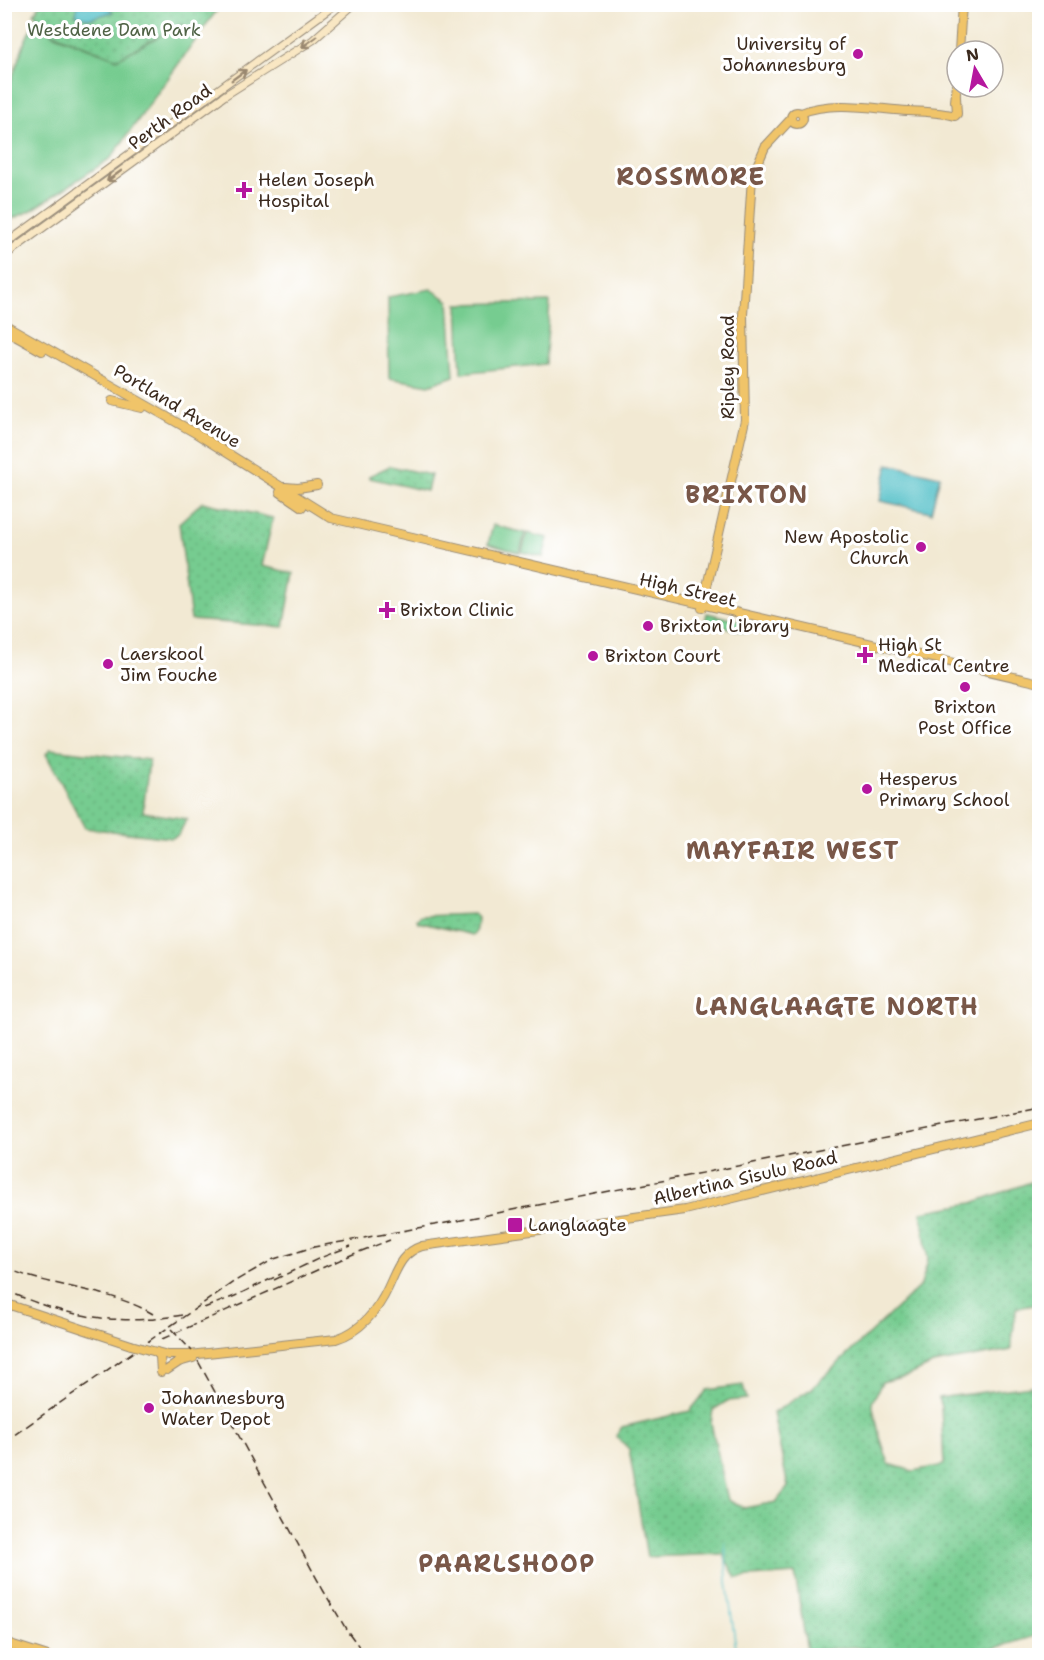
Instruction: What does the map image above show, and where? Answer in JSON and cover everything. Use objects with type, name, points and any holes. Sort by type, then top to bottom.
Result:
[{"type":"main road","name":"Perth Road","points":[[4,246],[336,4]]},
{"type":"main road","name":"Perth Road","points":[[4,256],[224,96],[313,40],[354,4]]},
{"type":"main road","points":[[960,39],[962,4]]},
{"type":"main road","name":"Ripley Road","points":[[702,606],[745,420],[743,315],[752,177],[760,155],[780,130],[792,121],[799,123],[802,116],[817,110],[849,107],[954,113],[956,99]]},
{"type":"main road","name":"Portland Avenue","points":[[4,324],[197,434],[331,520]]},
{"type":"main road","name":"Portland Avenue","points":[[4,330],[142,408],[331,520]]},
{"type":"main road","points":[[112,401],[142,408]]},
{"type":"main road","points":[[267,479],[292,488],[317,485]]},
{"type":"main road","name":"High Street","points":[[331,520],[1040,685]]},
{"type":"main road","name":"Albertina Sisulu Road","points":[[4,1303],[131,1345],[170,1355],[325,1341],[350,1334],[372,1313],[382,1299],[403,1257],[413,1249],[422,1246],[685,1210],[1040,1123]]},
{"type":"main road","points":[[152,1351],[160,1356],[164,1371],[183,1360],[232,1350]]},
{"type":"main road","points":[[4,1642],[48,1656]]},
{"type":"main road","points":[[4,1650],[23,1656]]},
{"type":"green space","name":"Westdene Dam Park","points":[[40,4],[221,5],[197,37],[182,24],[117,59],[52,33],[34,14]]},
{"type":"green space","points":[[37,16],[52,34],[117,59],[182,24],[197,38],[111,158],[32,210],[5,222],[5,98],[25,41]]},
{"type":"green space","points":[[431,289],[449,301],[454,376],[429,385],[389,378],[388,297]]},
{"type":"green space","points":[[550,302],[545,364],[461,373],[458,304]]},
{"type":"green space","points":[[390,466],[431,475],[427,491],[369,478]]},
{"type":"green space","points":[[202,502],[273,518],[262,566],[294,573],[284,627],[191,620],[179,523]]},
{"type":"green space","points":[[493,525],[525,533],[520,553],[488,544]]},
{"type":"green space","points":[[527,533],[548,538],[543,557],[522,552]]},
{"type":"green space","points":[[707,613],[745,622],[747,626],[745,632],[705,622]]},
{"type":"green space","points":[[50,749],[149,760],[143,812],[187,819],[178,835],[172,838],[85,828],[46,754]]},
{"type":"green space","points":[[474,914],[478,918],[475,933],[472,935],[418,922],[417,919],[421,916]]},
{"type":"green space","points":[[1039,1179],[1039,1304],[1016,1308],[1011,1350],[933,1364],[910,1375],[882,1382],[872,1403],[889,1464],[913,1471],[944,1465],[941,1407],[938,1398],[1039,1385],[1039,1635],[972,1655],[888,1655],[885,1652],[854,1647],[807,1651],[795,1574],[736,1578],[723,1554],[647,1557],[629,1449],[616,1436],[622,1427],[690,1411],[707,1390],[743,1385],[747,1399],[727,1401],[713,1410],[711,1423],[728,1500],[744,1508],[776,1502],[788,1487],[773,1413],[811,1389],[921,1285],[928,1260],[921,1212],[972,1203]]},
{"type":"water","points":[[77,5],[109,5],[107,6],[113,12],[89,19],[76,15]]},
{"type":"water","points":[[888,464],[940,476],[931,512],[880,501]]},
{"type":"waterway","points":[[725,1543],[727,1582],[737,1656]]},
{"type":"railway","points":[[4,1442],[235,1281],[274,1259],[314,1247],[1040,1107]]},
{"type":"railway","points":[[162,1339],[390,1240]]},
{"type":"railway","points":[[274,1280],[351,1246]]},
{"type":"railway","points":[[4,1267],[41,1280],[117,1298],[153,1314]]},
{"type":"railway","points":[[204,1308],[281,1274]]},
{"type":"railway","points":[[4,1289],[46,1306],[91,1317],[136,1320],[182,1315]]},
{"type":"railway","points":[[171,1329],[192,1351]]},
{"type":"railway","points":[[198,1361],[323,1590],[346,1629],[366,1656]]},
{"type":"place","name":"University of Johannesburg","points":[[858,54]]},
{"type":"place","name":"Helen Joseph Hospital","points":[[244,190]]},
{"type":"place","name":"New Apostolic Church","points":[[921,547]]},
{"type":"place","name":"Brixton Clinic","points":[[387,610]]},
{"type":"place","name":"Brixton Library","points":[[648,626]]},
{"type":"place","name":"High St Medical Centre","points":[[865,655]]},
{"type":"place","name":"Brixton Court","points":[[593,656]]},
{"type":"place","name":"Laerskool Jim Fouche","points":[[108,664]]},
{"type":"place","name":"Brixton Post Office","points":[[965,687]]},
{"type":"place","name":"Hesperus Primary School","points":[[867,789]]},
{"type":"place","name":"Langlaagte","points":[[515,1225]]},
{"type":"place","name":"Johannesburg Water Depot","points":[[149,1408]]},
{"type":"district","name":"ROSSMORE","points":[[691,177]]},
{"type":"district","name":"BRIXTON","points":[[747,495]]},
{"type":"district","name":"MAYFAIR WEST","points":[[793,851]]},
{"type":"district","name":"LANGLAAGTE NORTH","points":[[837,1007]]},
{"type":"district","name":"PAARLSHOOP","points":[[507,1564]]}]
